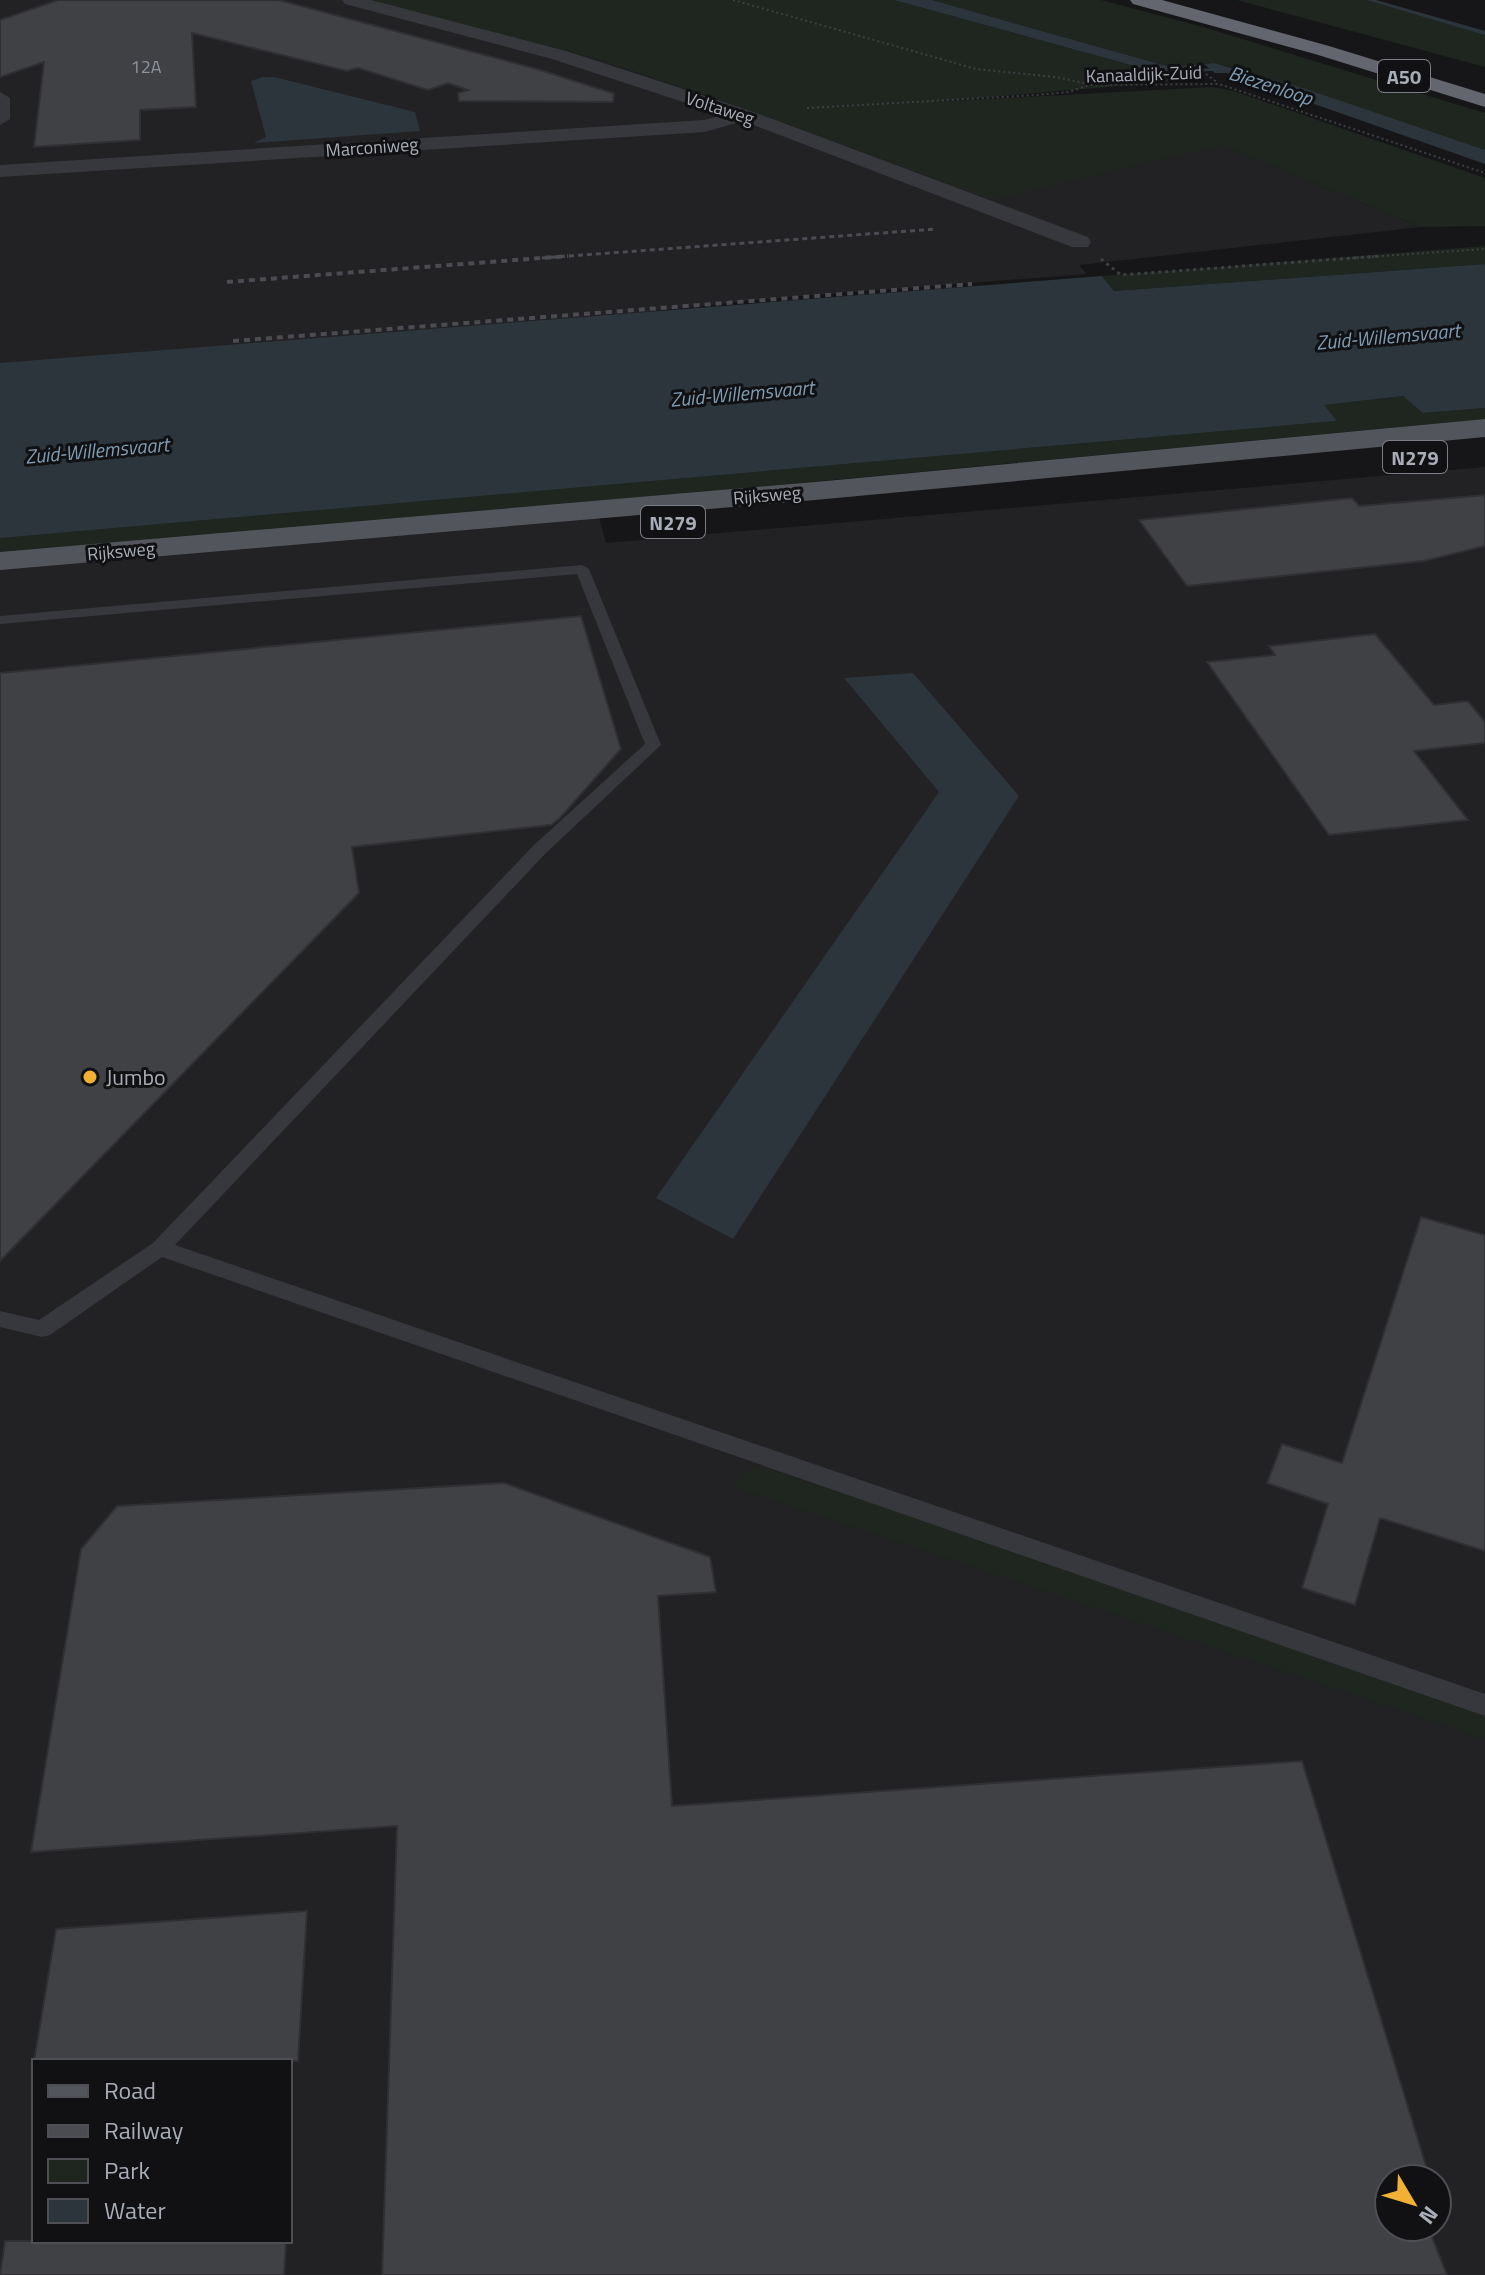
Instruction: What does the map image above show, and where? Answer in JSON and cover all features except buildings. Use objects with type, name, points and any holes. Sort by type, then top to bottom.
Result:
[{"type":"highway","name":"A50","points":[[1140,0],[1322,50],[1485,101]]},
{"type":"highway","name":"A50","points":[[1191,0],[1485,85]]},
{"type":"main road","name":"Rijksweg","points":[[0,561],[826,490],[1485,428]]},
{"type":"main road","name":"Rijksweg","points":[[0,582],[1485,450]]},
{"type":"street","name":"Voltaweg","points":[[351,0],[559,55],[744,115],[1080,242]]},
{"type":"street","points":[[0,98],[0,119]]},
{"type":"street","name":"Marconiweg","points":[[0,171],[705,126],[744,115]]},
{"type":"lane","points":[[0,620],[582,569],[653,745],[540,849],[160,1248],[42,1329],[0,1319]]},
{"type":"lane","points":[[160,1248],[1485,1705]]},
{"type":"path","points":[[733,0],[976,69],[1056,77],[1090,85]]},
{"type":"path","points":[[1195,65],[1219,84]]},
{"type":"path","name":"Kanaaldijk-Zuid","points":[[744,115],[767,110],[1037,95],[1068,92],[1090,85],[1219,84],[1485,173]]},
{"type":"path","points":[[1080,242],[1121,275],[1485,249]]},
{"type":"shaded area","points":[[0,0],[368,0],[590,57],[763,115],[1222,145],[1421,227],[1079,265],[1087,274],[776,298],[413,338],[589,480],[606,543],[1485,467],[1485,2275],[0,2275]]},
{"type":"green space","points":[[368,0],[894,0],[1171,76],[1195,74],[1188,66],[1170,67],[932,0],[1101,0],[1203,27],[1485,113],[1485,150],[1214,63],[1189,65],[1203,79],[931,102],[1212,87],[1234,91],[1485,178],[1485,226],[1421,227],[1221,145],[993,200],[763,115],[590,57]]},
{"type":"green space","points":[[1237,0],[1370,0],[1485,33],[1485,67]]},
{"type":"green space","points":[[1485,246],[1485,264],[1114,291],[1102,276]]},
{"type":"green space","points":[[1403,396],[1424,413],[1485,408],[1485,419],[0,553],[0,538],[1336,421],[1323,405]]},
{"type":"green space","points":[[754,1465],[1485,1695],[1485,1739],[732,1486]]},
{"type":"water","points":[[894,0],[932,0],[1170,67],[1188,66],[1196,74],[1171,76]]},
{"type":"water","points":[[1214,63],[1306,89],[1485,150],[1485,164],[1226,73],[1215,73],[1204,64]]},
{"type":"water","points":[[274,77],[415,112],[420,131],[254,143],[266,137],[251,81]]},
{"type":"water","name":"Zuid-Willemsvaart","points":[[1485,264],[1485,408],[1423,413],[1403,396],[1324,405],[1337,421],[0,538],[0,363],[1102,276],[1114,291]]},
{"type":"water","points":[[913,673],[1019,796],[733,1239],[656,1198],[939,792],[844,678]]},
{"type":"waterway","points":[[1370,0],[1485,33]]},
{"type":"waterway","name":"Biezenloop","points":[[1179,71],[1224,69]]},
{"type":"railway","points":[[542,258],[936,229]]},
{"type":"railway","points":[[227,282],[568,256]]},
{"type":"railway","points":[[233,341],[972,284]]},
{"type":"place","name":"Jumbo","points":[[90,1077]]}]
